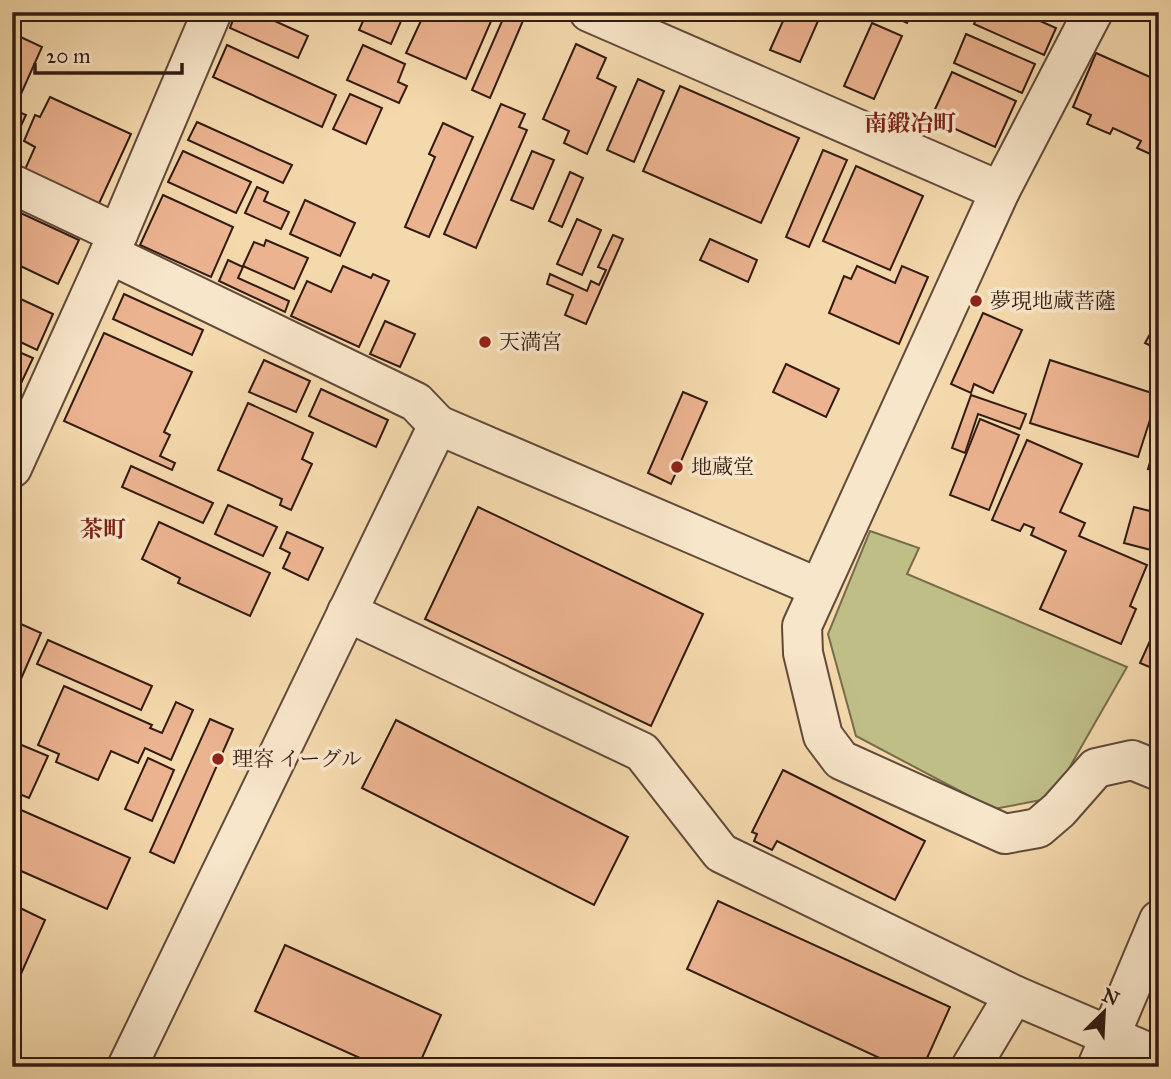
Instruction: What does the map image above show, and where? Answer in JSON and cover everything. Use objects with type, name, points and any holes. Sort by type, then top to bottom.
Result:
[{"type":"street","points":[[12,468],[114,244],[212,12]]},
{"type":"street","points":[[589,12],[1000,191]]},
{"type":"street","points":[[1093,12],[1000,191],[819,588],[802,626],[803,653],[823,736],[841,760],[1005,834],[1038,828],[1059,810],[1097,768],[1132,760],[1159,771]]},
{"type":"street","points":[[12,184],[114,244],[416,402],[438,425],[819,588]]},
{"type":"street","points":[[127,1067],[438,425]]},
{"type":"street","points":[[348,612],[642,752],[721,853],[1014,995],[1103,1052],[1159,1057]]},
{"type":"street","points":[[1103,1052],[1159,920]]},
{"type":"street","points":[[971,1067],[1014,995]]},
{"type":"shaded area","points":[[870,531],[919,548],[907,574],[1127,667],[1052,798],[994,809],[856,736],[828,634]]},
{"type":"building","points":[[236,12],[255,12],[308,36],[298,58],[230,28]]},
{"type":"building","points":[[367,12],[405,12],[391,44],[359,30]]},
{"type":"building","points":[[425,12],[495,12],[466,79],[406,53]]},
{"type":"building","points":[[506,12],[525,16],[490,98],[472,90]]},
{"type":"building","points":[[787,12],[822,12],[800,62],[770,50]]},
{"type":"building","points":[[883,12],[911,12],[907,23]]},
{"type":"building","points":[[979,12],[1020,12],[1056,28],[1044,55],[974,24]]},
{"type":"building","points":[[872,23],[902,36],[874,99],[844,86]]},
{"type":"building","points":[[12,33],[42,47],[21,94],[12,90]]},
{"type":"building","points":[[966,34],[1035,64],[1022,93],[954,63]]},
{"type":"building","points":[[576,44],[606,58],[597,78],[616,87],[587,154],[564,143],[569,131],[543,119]]},
{"type":"building","points":[[227,45],[336,95],[322,127],[213,77]]},
{"type":"building","points":[[363,45],[405,64],[398,82],[407,86],[399,103],[347,80]]},
{"type":"building","points":[[1096,53],[1159,81],[1159,158],[1137,148],[1141,141],[1113,128],[1110,134],[1087,124],[1091,115],[1073,107]]},
{"type":"building","points":[[952,72],[1016,101],[995,147],[931,118]]},
{"type":"building","points":[[638,79],[664,91],[634,162],[607,150]]},
{"type":"building","points":[[680,86],[799,138],[761,223],[643,171]]},
{"type":"building","points":[[350,94],[382,108],[366,144],[333,129]]},
{"type":"building","points":[[50,97],[131,134],[97,208],[23,174],[35,147],[24,141],[35,115],[40,117]]},
{"type":"building","points":[[501,104],[525,114],[519,127],[527,130],[476,248],[444,234]]},
{"type":"building","points":[[12,109],[26,115],[12,145]]},
{"type":"building","points":[[197,122],[292,165],[283,183],[188,140]]},
{"type":"building","points":[[443,123],[473,137],[429,237],[405,227],[435,157],[429,154]]},
{"type":"building","points":[[823,150],[847,160],[809,247],[786,237]]},
{"type":"building","points":[[183,151],[251,182],[236,213],[168,182]]},
{"type":"building","points":[[532,151],[554,160],[533,209],[511,200]]},
{"type":"building","points":[[856,166],[923,196],[890,270],[823,241]]},
{"type":"building","points":[[570,172],[583,178],[562,227],[549,221]]},
{"type":"building","points":[[257,187],[268,192],[264,201],[289,212],[281,229],[245,213]]},
{"type":"building","points":[[163,195],[233,227],[211,277],[140,245]]},
{"type":"building","points":[[305,200],[355,223],[340,256],[290,234]]},
{"type":"building","points":[[12,209],[79,240],[58,284],[12,262]]},
{"type":"building","points":[[577,219],[601,230],[582,275],[557,264]]},
{"type":"building","points":[[613,235],[623,239],[586,324],[565,315],[573,295],[547,284],[550,274],[587,291],[591,281],[599,285],[606,270],[598,267]]},
{"type":"building","points":[[710,239],[757,260],[748,282],[700,260]]},
{"type":"building","points":[[266,240],[308,258],[294,289],[243,266],[254,242],[264,246]]},
{"type":"building","points":[[228,260],[243,267],[238,278],[289,301],[285,312],[219,281]]},
{"type":"building","points":[[343,266],[371,278],[373,274],[389,281],[359,347],[291,316],[307,281],[331,292]]},
{"type":"building","points":[[857,266],[895,283],[902,266],[928,277],[899,344],[829,313],[844,276],[851,279]]},
{"type":"building","points":[[124,294],[203,330],[192,355],[113,319]]},
{"type":"building","points":[[12,295],[53,314],[37,350],[12,338]]},
{"type":"building","points":[[983,313],[1022,330],[993,393],[974,384],[971,393],[951,384]]},
{"type":"building","points":[[1159,318],[1159,350],[1145,343]]},
{"type":"building","points":[[385,321],[415,334],[400,367],[370,354]]},
{"type":"building","points":[[104,333],[192,372],[164,432],[170,435],[160,456],[175,463],[172,470],[64,421]]},
{"type":"building","points":[[12,349],[33,358],[14,398],[12,398]]},
{"type":"building","points":[[264,360],[310,381],[296,412],[249,392]]},
{"type":"building","points":[[1050,360],[1158,395],[1138,457],[1030,423]]},
{"type":"building","points":[[786,364],[839,389],[826,417],[773,392]]},
{"type":"building","points":[[321,389],[388,420],[376,447],[309,416]]},
{"type":"building","points":[[683,392],[707,402],[671,484],[648,473]]},
{"type":"building","points":[[971,395],[1026,414],[1020,429],[978,414],[965,453],[952,448]]},
{"type":"building","points":[[248,403],[313,433],[302,459],[312,464],[291,510],[280,505],[282,499],[218,470]]},
{"type":"building","points":[[980,419],[1019,435],[989,510],[950,495]]},
{"type":"building","points":[[1027,440],[1082,464],[1060,512],[1085,523],[1079,536],[1147,565],[1130,606],[1136,609],[1121,644],[1040,609],[1066,551],[1031,535],[1034,528],[1024,524],[1020,531],[992,520]]},
{"type":"building","points":[[1151,459],[1159,461],[1159,472],[1148,469]]},
{"type":"building","points":[[131,466],[213,503],[203,523],[122,487]]},
{"type":"building","points":[[1159,481],[1159,522],[1151,550],[1124,543],[1134,507],[1150,511]]},
{"type":"building","points":[[228,505],[277,527],[263,556],[215,534]]},
{"type":"building","points":[[478,507],[703,614],[651,726],[425,619]]},
{"type":"building","points":[[159,522],[270,573],[250,616],[178,583],[180,578],[142,559]]},
{"type":"building","points":[[287,532],[323,548],[308,580],[283,568],[290,553],[280,548]]},
{"type":"building","points":[[12,620],[41,633],[14,695],[12,695]]},
{"type":"building","points":[[1159,621],[1159,671],[1140,663]]},
{"type":"building","points":[[48,640],[152,686],[141,710],[37,664]]},
{"type":"building","points":[[64,686],[152,725],[150,728],[162,733],[176,702],[193,710],[171,760],[145,748],[138,763],[111,751],[98,780],[56,762],[59,754],[38,745]]},
{"type":"building","points":[[210,719],[233,729],[174,863],[150,852]]},
{"type":"building","points":[[396,720],[628,837],[594,905],[362,788]]},
{"type":"building","points":[[12,741],[48,756],[29,798],[12,791]]},
{"type":"building","points":[[148,758],[174,770],[152,821],[125,809]]},
{"type":"building","points":[[783,770],[925,841],[895,900],[777,841],[772,850],[754,841],[757,834],[752,832]]},
{"type":"building","points":[[12,806],[130,858],[107,909],[12,867]]},
{"type":"building","points":[[12,900],[20,904],[18,907],[45,920],[12,994]]},
{"type":"building","points":[[718,901],[950,1007],[923,1067],[899,1067],[687,969]]},
{"type":"building","points":[[285,945],[441,1015],[418,1067],[380,1067],[255,1011]]},
{"type":"building","points":[[12,1058],[33,1067],[12,1067]]},
{"type":"place","name":"夢現地蔵菩薩","points":[[976,301]]},
{"type":"place","name":"天満宮","points":[[485,342]]},
{"type":"place","name":"地蔵堂","points":[[677,467]]},
{"type":"place","name":"理容 イーグル","points":[[218,759]]},
{"type":"district","name":"南鍛冶町","points":[[910,123]]},
{"type":"district","name":"茶町","points":[[103,529]]}]
